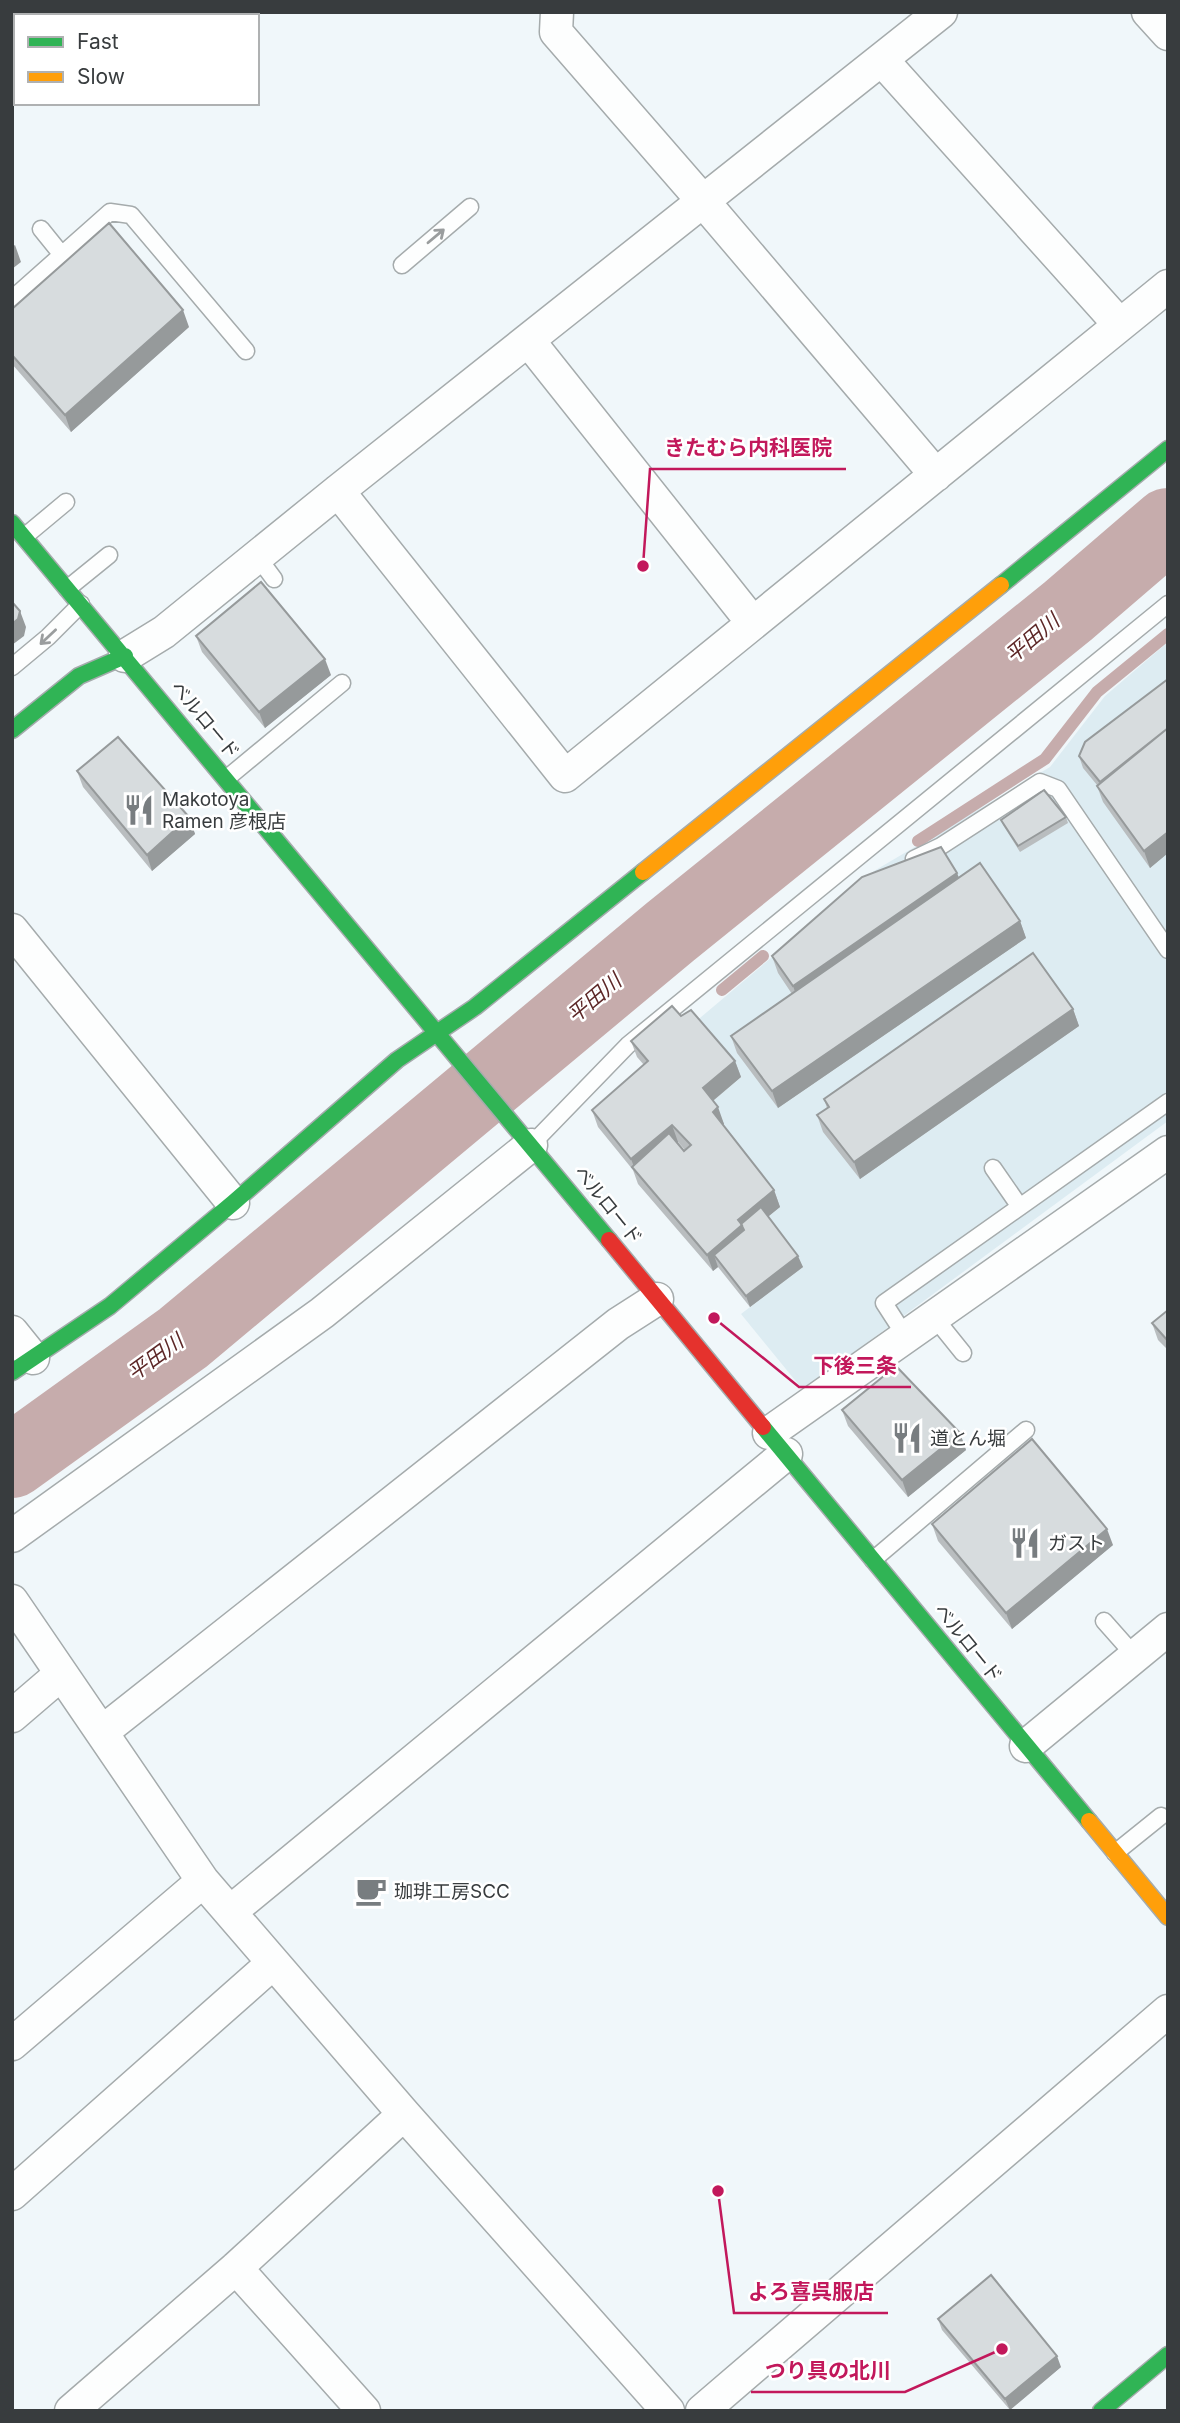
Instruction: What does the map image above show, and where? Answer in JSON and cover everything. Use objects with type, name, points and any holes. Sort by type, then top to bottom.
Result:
[{"type":"main road","points":[[23,1365],[110,1306],[397,1060],[497,989],[1168,449]]},
{"type":"main road","name":"ベルロード","points":[[17,532],[125,656],[1168,1917]]},
{"type":"main road","points":[[12,730],[79,676],[125,656]]},
{"type":"main road","points":[[1101,2411],[1168,2355]]},
{"type":"street","points":[[557,12],[556,32],[704,201],[936,475]]},
{"type":"street","points":[[125,656],[266,568],[338,491],[486,361],[528,340],[557,305],[704,201],[941,12]]},
{"type":"street","points":[[1148,12],[1168,34]]},
{"type":"street","points":[[883,60],[1120,325]]},
{"type":"street","points":[[338,491],[565,776],[1168,286]]},
{"type":"street","points":[[528,340],[753,623]]},
{"type":"street","points":[[12,930],[233,1203]]},
{"type":"street","points":[[12,1536],[322,1312],[523,1136]]},
{"type":"street","points":[[230,1912],[777,1443],[906,1337],[1168,1152]]},
{"type":"street","points":[[102,1732],[618,1324],[657,1299]]},
{"type":"street","points":[[12,1332],[23,1365]]},
{"type":"street","points":[[12,1601],[203,1881],[404,2114],[668,2411]]},
{"type":"street","points":[[1026,1746],[1168,1629]]},
{"type":"street","points":[[12,1717],[61,1674]]},
{"type":"street","points":[[12,2044],[203,1881]]},
{"type":"street","points":[[12,2194],[273,1963]]},
{"type":"street","points":[[702,2411],[1168,2011]]},
{"type":"street","points":[[71,2411],[236,2268],[404,2114]]},
{"type":"street","points":[[236,2268],[364,2411]]},
{"type":"lane","points":[[402,265],[470,207]]},
{"type":"lane","points":[[12,299],[110,212],[131,215],[246,351]]},
{"type":"lane","points":[[41,229],[62,255]]},
{"type":"lane","points":[[17,532],[66,502]]},
{"type":"lane","points":[[67,589],[109,555]]},
{"type":"lane","points":[[12,667],[48,637],[81,604]]},
{"type":"lane","points":[[523,1136],[628,1045],[1168,604]]},
{"type":"lane","points":[[226,779],[342,683]]},
{"type":"lane","points":[[897,868],[941,846],[1041,782],[1058,789],[1168,950]]},
{"type":"lane","points":[[906,1337],[884,1303],[1168,1102]]},
{"type":"lane","points":[[993,1168],[1020,1207]]},
{"type":"lane","points":[[934,1317],[963,1353]]},
{"type":"lane","points":[[873,1560],[1026,1430]]},
{"type":"lane","points":[[1104,1621],[1135,1656]]},
{"type":"lane","points":[[1115,1853],[1161,1816]]},
{"type":"shaded area","points":[[1168,642],[1168,1121],[803,1390],[741,1314],[802,1267],[766,1218],[709,1104],[741,1077],[694,1023],[874,871],[1050,767],[1105,696]]},
{"type":"building","points":[[109,223],[183,310],[65,415],[12,355],[12,309]]},
{"type":"building","points":[[261,582],[325,659],[259,712],[196,636]]},
{"type":"building","points":[[12,602],[20,611],[18,619],[12,624]]},
{"type":"building","points":[[1168,679],[1168,728],[1100,782],[1079,756],[1085,742]]},
{"type":"building","points":[[1168,728],[1168,832],[1144,851],[1097,786]]},
{"type":"building","name":"Makotoya Ramen 彦根店","points":[[118,737],[189,817],[147,855],[77,771]]},
{"type":"building","points":[[1044,790],[1066,817],[1018,846],[1001,820]]},
{"type":"building","points":[[941,847],[957,873],[793,986],[772,956],[862,877]]},
{"type":"building","points":[[980,863],[1020,921],[772,1091],[731,1036]]},
{"type":"building","points":[[1033,953],[1073,1009],[854,1162],[817,1115],[829,1107],[824,1099]]},
{"type":"building","points":[[672,1006],[681,1016],[691,1010],[735,1061],[703,1088],[718,1107],[713,1112],[774,1190],[738,1220],[742,1225],[707,1255],[632,1167],[669,1133],[684,1151],[691,1145],[672,1125],[631,1159],[592,1110],[648,1061],[631,1041]]},
{"type":"building","points":[[761,1207],[798,1256],[746,1296],[714,1255],[744,1230],[741,1224]]},
{"type":"building","points":[[1168,1310],[1168,1341],[1152,1323]]},
{"type":"building","name":"道とん堀","points":[[896,1366],[960,1433],[902,1480],[842,1410]]},
{"type":"building","name":"ガスト","points":[[1032,1439],[1107,1529],[1006,1613],[932,1524]]},
{"type":"building","points":[[991,2275],[1057,2356],[1005,2399],[938,2319]]},
{"type":"waterway","name":"平田川","points":[[12,1461],[183,1338],[670,932],[1068,611],[1168,525]]},
{"type":"waterway","points":[[918,841],[1045,759],[1097,692],[1168,634]]},
{"type":"waterway","points":[[722,990],[763,956]]},
{"type":"traffic: fast","points":[[1001,585],[1168,449]]},
{"type":"traffic: fast","points":[[12,523],[609,1240]]},
{"type":"traffic: fast","points":[[12,730],[79,676],[125,656]]},
{"type":"traffic: fast","points":[[12,1372],[110,1306],[397,1060],[475,1007],[643,872]]},
{"type":"traffic: fast","points":[[763,1427],[1089,1821]]},
{"type":"traffic: fast","points":[[1101,2411],[1168,2355]]},
{"type":"traffic: slow","points":[[643,872],[1001,585]]},
{"type":"traffic: slow","points":[[1089,1821],[1168,1917]]},
{"type":"traffic: jam","points":[[609,1240],[763,1427]]},
{"type":"place","name":"きたむら内科医院","points":[[643,566]]},
{"type":"place","name":"Makotoya Ramen 彦根店","points":[[139,810]]},
{"type":"place","name":"下後三条","points":[[714,1318]]},
{"type":"place","name":"道とん堀","points":[[907,1438]]},
{"type":"place","name":"ガスト","points":[[1025,1543]]},
{"type":"place","name":"珈琲工房SCC","points":[[371,1891]]},
{"type":"place","name":"よろ喜呉服店","points":[[718,2191]]},
{"type":"place","name":"つり具の北川","points":[[1002,2349]]}]
